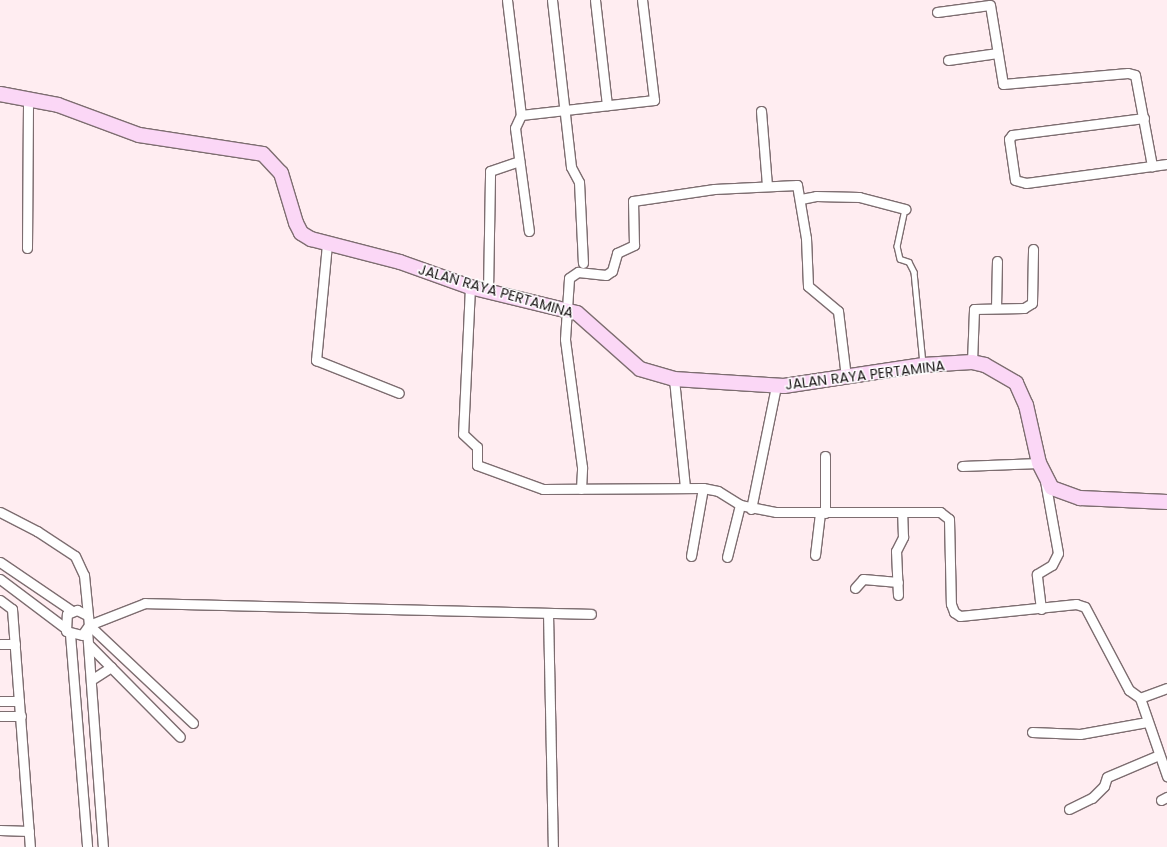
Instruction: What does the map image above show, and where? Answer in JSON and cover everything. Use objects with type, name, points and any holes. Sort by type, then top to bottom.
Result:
[{"type":"main road","name":"JALAN RAYA PERTAMINA","points":[[0,94],[28,98],[58,105],[139,135],[263,154],[282,173],[301,233],[327,244],[400,262],[470,286],[565,311],[586,319],[640,369],[674,379],[776,386],[924,365],[972,362],[985,366],[1016,383],[1026,405],[1039,462],[1045,478],[1052,488],[1080,498],[1167,502]]},
{"type":"street","points":[[507,0],[521,115],[515,128],[530,231]]},
{"type":"street","points":[[552,0],[571,167],[579,182],[583,263]]},
{"type":"street","points":[[595,0],[607,105]]},
{"type":"street","points":[[521,115],[654,100],[642,0]]},
{"type":"street","points":[[937,12],[990,5],[1003,84],[1010,86],[1128,73],[1135,75],[1152,166]]},
{"type":"street","points":[[948,60],[998,52]]},
{"type":"street","points":[[27,248],[28,98]]},
{"type":"street","points":[[761,111],[767,185]]},
{"type":"street","points":[[1144,118],[1012,135],[1009,139],[1015,180],[1026,183],[1167,164]]},
{"type":"street","points":[[488,291],[490,171],[519,161]]},
{"type":"street","points":[[581,489],[582,467],[565,339],[565,311],[570,276],[578,272],[609,274],[617,253],[634,245],[633,201],[767,185],[795,184],[801,199],[808,286],[838,311],[846,377]]},
{"type":"street","points":[[801,199],[853,197],[905,209]]},
{"type":"street","points":[[327,244],[316,360],[398,393]]},
{"type":"street","points":[[972,362],[972,313],[974,309],[1024,308],[1032,303],[1033,249]]},
{"type":"street","points":[[996,308],[997,261]]},
{"type":"street","points":[[470,286],[463,434],[477,447],[477,465],[543,489],[644,491],[685,487],[703,488],[718,492],[740,505],[751,509],[822,513],[940,512],[949,519],[951,604],[960,616],[1042,609],[1076,604],[1085,607],[1129,690],[1140,698],[1167,776]]},
{"type":"street","points":[[674,379],[685,487]]},
{"type":"street","points":[[751,509],[776,386]]},
{"type":"street","points":[[814,555],[822,513],[825,456]]},
{"type":"street","points":[[962,466],[1039,462]]},
{"type":"street","points":[[1042,609],[1037,574],[1052,565],[1058,553],[1045,478]]},
{"type":"street","points":[[691,556],[703,488]]},
{"type":"street","points":[[727,557],[740,505]]},
{"type":"street","points":[[0,512],[75,556],[84,575],[103,847]]},
{"type":"street","points":[[898,595],[896,551],[904,537],[902,513]]},
{"type":"street","points":[[0,520],[15,520]]},
{"type":"street","points":[[0,562],[72,611],[87,615]]},
{"type":"street","points":[[0,579],[67,630],[82,634],[88,628],[145,603],[591,614]]},
{"type":"street","points":[[855,588],[863,579],[898,582]]},
{"type":"street","points":[[0,600],[12,609],[30,847]]},
{"type":"street","points":[[72,611],[67,614],[67,630],[87,847]]},
{"type":"street","points":[[548,613],[553,847]]},
{"type":"street","points":[[88,628],[193,723]]},
{"type":"street","points":[[0,644],[15,644]]},
{"type":"street","points":[[89,645],[180,737]]},
{"type":"street","points":[[91,680],[111,667]]},
{"type":"street","points":[[1140,698],[1167,688]]},
{"type":"street","points":[[0,701],[19,701]]},
{"type":"street","points":[[0,716],[20,716]]},
{"type":"street","points":[[1032,732],[1080,734],[1148,722]]},
{"type":"street","points":[[1069,808],[1092,798],[1105,784],[1107,777],[1159,755]]},
{"type":"street","points":[[0,830],[29,830]]},
{"type":"lane","points":[[905,209],[897,246],[900,258],[909,262],[914,272],[924,365]]}]
